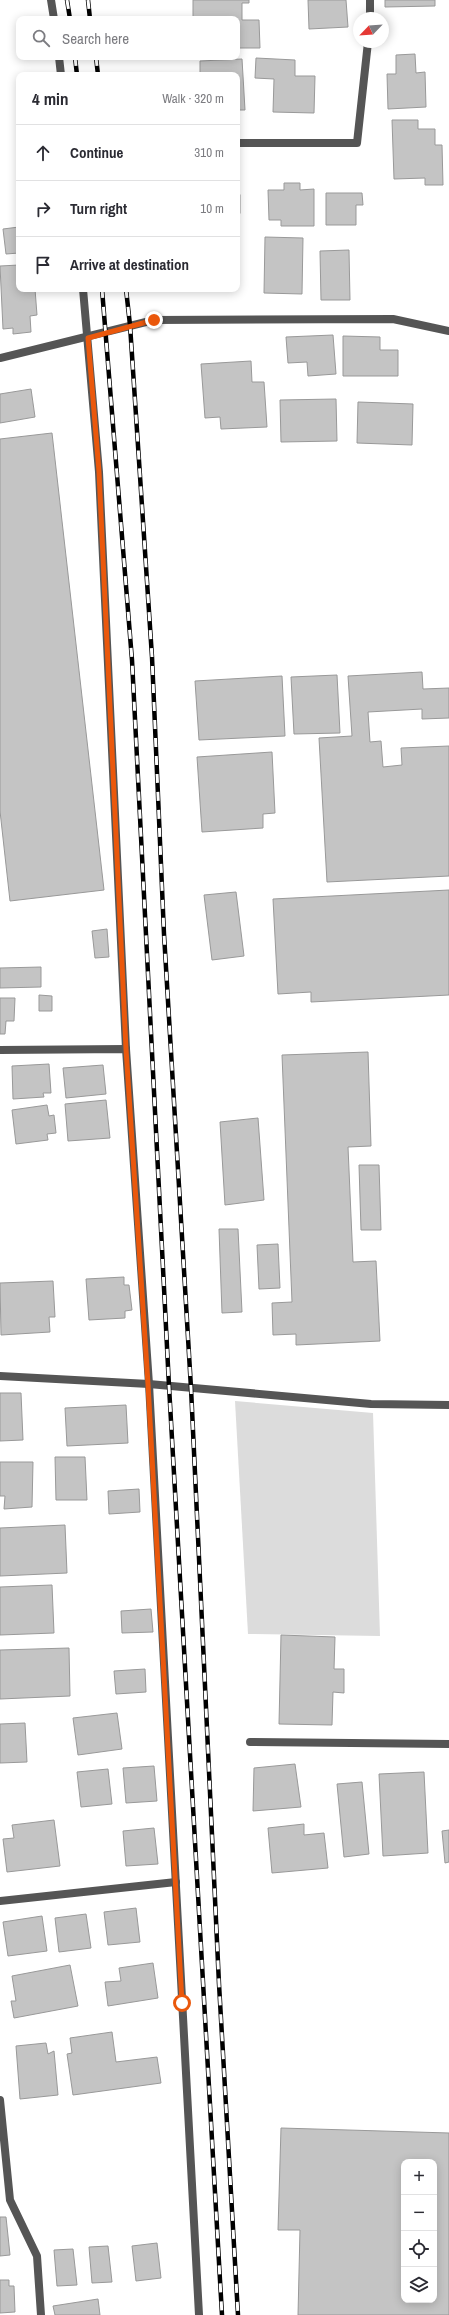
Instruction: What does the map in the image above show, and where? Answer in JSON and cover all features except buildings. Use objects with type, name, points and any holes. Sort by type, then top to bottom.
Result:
[{"type":"street","points":[[51,0],[54,16]]},
{"type":"street","points":[[370,0],[370,12]]},
{"type":"street","points":[[240,143],[357,143],[367,48]]},
{"type":"street","points":[[59,60],[61,72]]},
{"type":"street","points":[[84,292],[99,472],[126,1049],[148,1384],[176,1882],[198,2315]]},
{"type":"street","points":[[0,358],[88,338],[154,320],[393,319],[449,331]]},
{"type":"street","points":[[0,1050],[126,1049]]},
{"type":"street","points":[[0,1376],[148,1384],[371,1404],[449,1405]]},
{"type":"street","points":[[250,1742],[449,1744]]},
{"type":"street","points":[[0,1901],[176,1882]]},
{"type":"street","points":[[0,2100],[10,2200],[37,2256],[41,2315]]},
{"type":"shaded area","points":[[235,1401],[373,1413],[380,1636],[248,1634]]},
{"type":"railway","points":[[67,0],[70,16]]},
{"type":"railway","points":[[88,0],[90,16]]},
{"type":"railway","points":[[75,60],[77,72]]},
{"type":"railway","points":[[96,60],[98,72]]},
{"type":"railway","points":[[102,292],[132,660],[169,1386],[222,2315]]},
{"type":"railway","points":[[126,292],[130,325],[152,657],[164,934],[191,1388],[219,1984],[238,2315]]},
{"type":"route","points":[[154,320],[130,325],[88,338],[99,472],[126,1049],[148,1384],[182,2003]]}]
